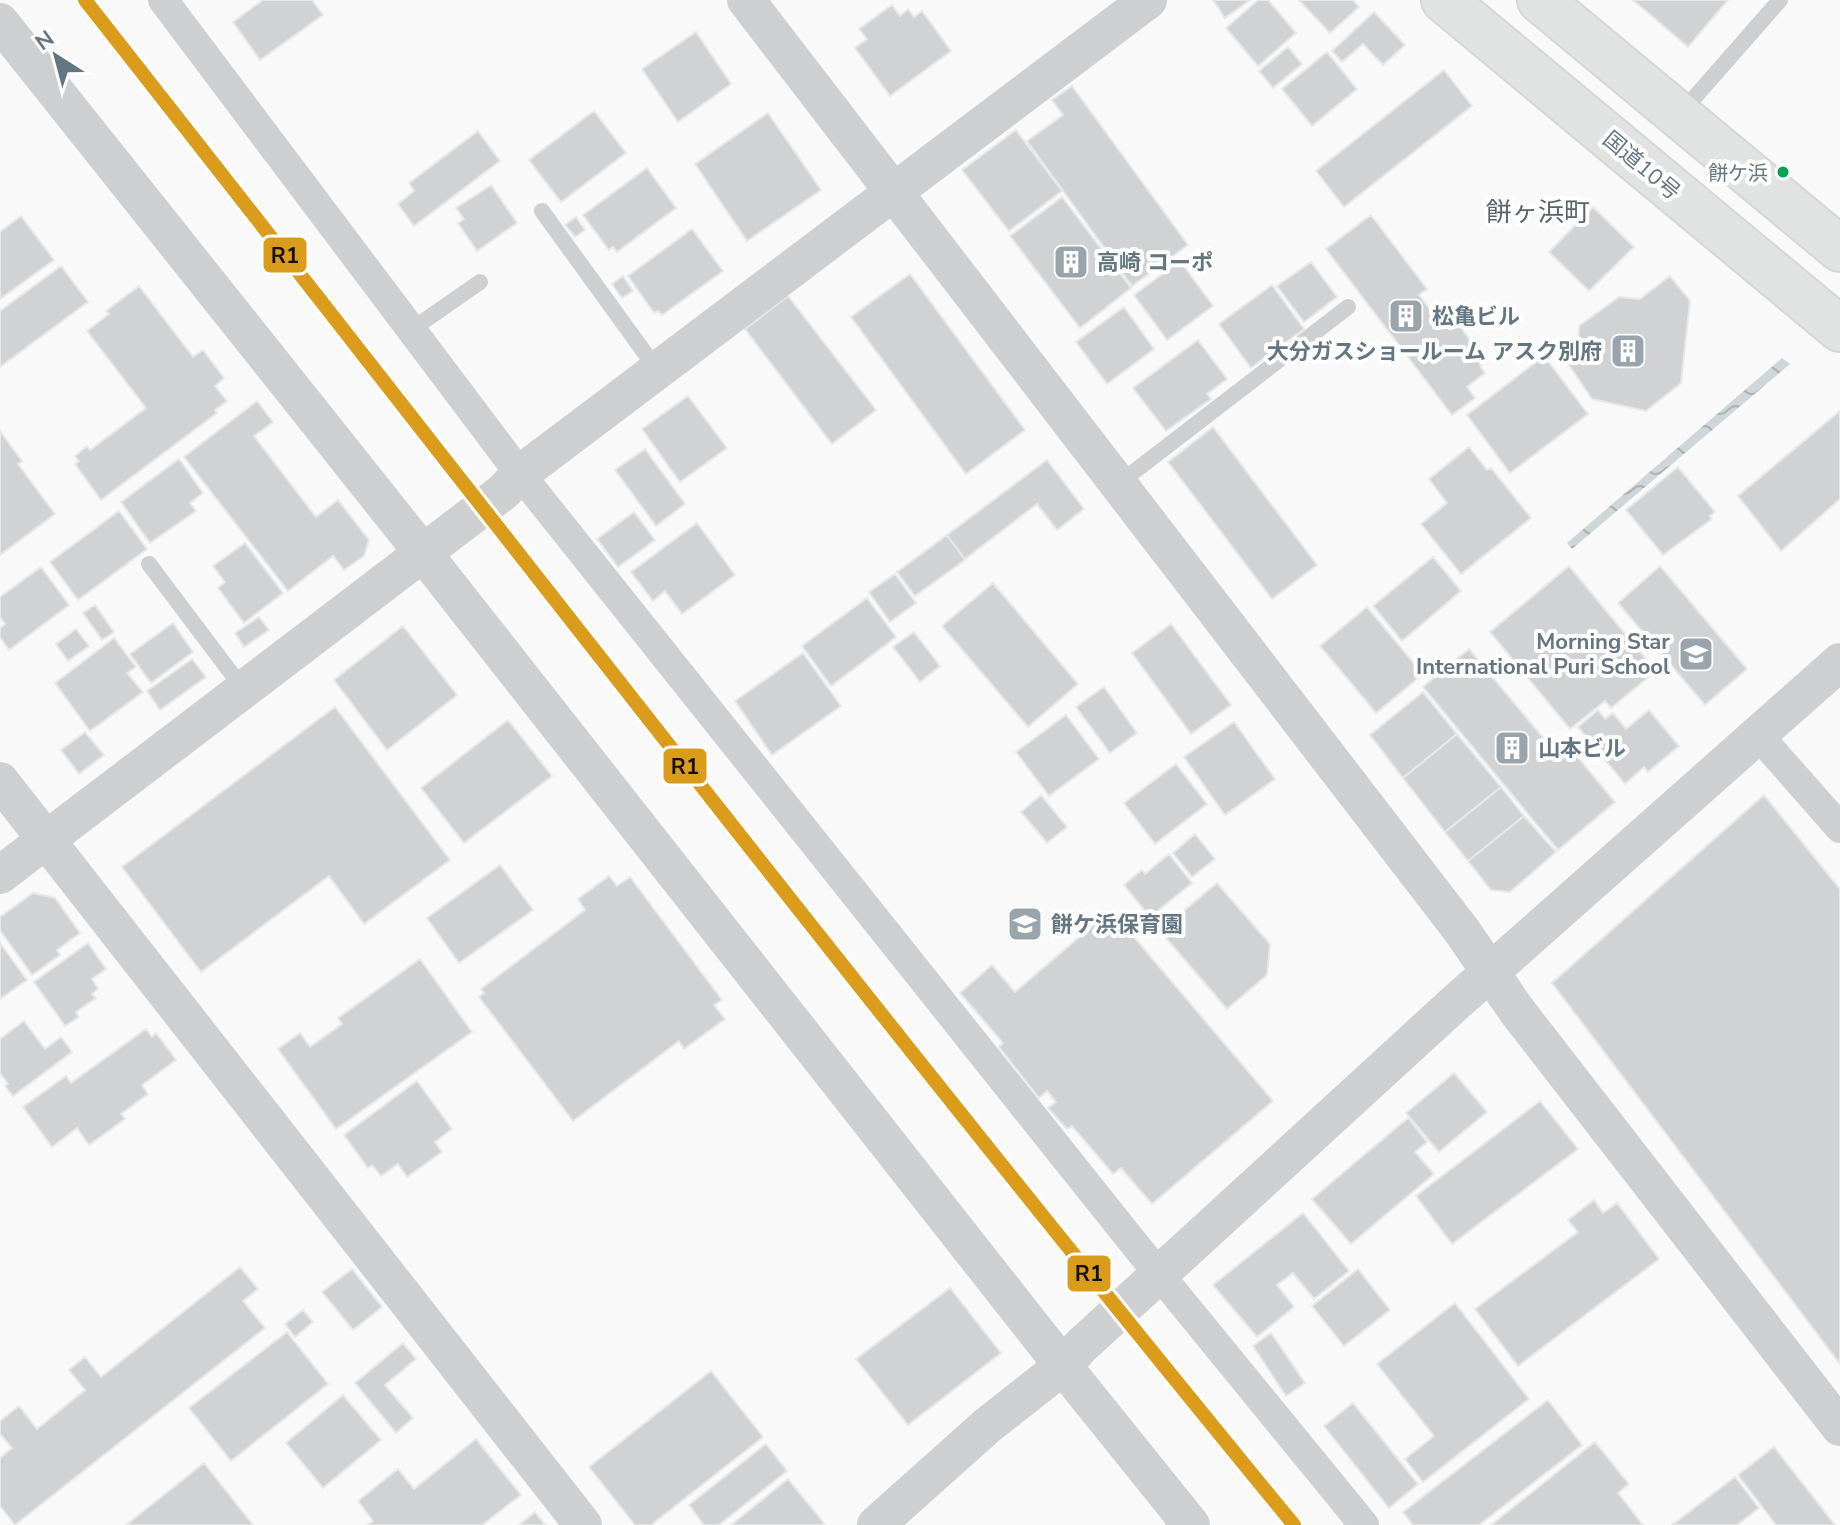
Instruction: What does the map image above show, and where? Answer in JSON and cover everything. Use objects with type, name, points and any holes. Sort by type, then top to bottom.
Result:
[{"type":"highway","name":"国道10号","points":[[1444,0],[1840,329]]},
{"type":"highway","points":[[1540,0],[1830,235]]},
{"type":"street","points":[[163,0],[520,474],[1364,1525]]},
{"type":"street","points":[[746,0],[1462,931],[1517,1011],[1840,1427]]},
{"type":"street","points":[[0,875],[503,492],[520,474],[1148,0]]},
{"type":"street","points":[[0,22],[1191,1525]]},
{"type":"street","points":[[876,1525],[988,1425],[1063,1366],[1159,1273],[1490,972],[1840,662]]},
{"type":"street","points":[[1759,736],[1840,828]]},
{"type":"street","points":[[0,781],[583,1525]]},
{"type":"lane","points":[[1679,115],[1780,0]]},
{"type":"lane","points":[[542,211],[658,371]]},
{"type":"lane","points":[[411,330],[480,282]]},
{"type":"lane","points":[[1118,484],[1348,307]]},
{"type":"lane","points":[[149,564],[244,690]]},
{"type":"water","points":[[1782,358],[1790,364],[1572,549],[1567,543]]},
{"type":"building","points":[[263,0],[312,0],[323,15],[260,60],[233,22]]},
{"type":"building","points":[[1213,0],[1250,0],[1225,18]]},
{"type":"building","points":[[1258,0],[1268,0],[1296,33],[1258,66],[1226,28]]},
{"type":"building","points":[[1299,0],[1353,0],[1359,7],[1330,33]]},
{"type":"building","points":[[1633,0],[1728,0],[1688,47]]},
{"type":"building","points":[[892,5],[900,16],[908,9],[914,17],[922,11],[951,51],[890,96],[855,48],[867,39],[859,29]]},
{"type":"building","points":[[1374,12],[1405,45],[1383,65],[1363,44],[1342,62],[1332,51]]},
{"type":"building","points":[[696,32],[731,84],[678,122],[642,69]]},
{"type":"building","points":[[1288,47],[1302,64],[1273,88],[1259,71]]},
{"type":"building","points":[[1327,52],[1357,89],[1312,126],[1282,89]]},
{"type":"building","points":[[1444,70],[1472,106],[1344,207],[1316,171]]},
{"type":"building","points":[[1072,86],[1188,245],[1132,286],[1027,141],[1063,115],[1052,100]]},
{"type":"building","points":[[594,111],[626,153],[561,202],[529,160]]},
{"type":"building","points":[[768,113],[821,190],[747,241],[695,164]]},
{"type":"building","points":[[1016,130],[1062,191],[1009,231],[962,170]]},
{"type":"building","points":[[478,131],[500,161],[414,226],[398,204],[414,191],[409,183]]},
{"type":"building","points":[[647,168],[676,208],[617,252],[613,247],[609,250],[583,215]]},
{"type":"building","points":[[491,185],[517,223],[477,251],[458,223],[464,219],[456,208]]},
{"type":"building","name":"高崎 コーポ","points":[[1062,197],[1131,288],[1080,328],[1010,236]]},
{"type":"building","points":[[1593,207],[1634,247],[1589,291],[1549,252]]},
{"type":"building","name":"松亀ビル","points":[[1371,215],[1427,289],[1419,295],[1438,320],[1449,312],[1486,361],[1480,366],[1485,373],[1467,387],[1475,398],[1452,415],[1326,249]]},
{"type":"building","points":[[21,216],[54,260],[0,299],[0,232]]},
{"type":"building","points":[[576,217],[585,230],[575,237],[565,225]]},
{"type":"building","points":[[692,229],[723,271],[662,315],[658,311],[654,313],[628,276]]},
{"type":"building","points":[[1180,261],[1213,306],[1167,340],[1134,295]]},
{"type":"building","points":[[1311,262],[1337,297],[1304,322],[1277,286]]},
{"type":"building","points":[[61,266],[88,302],[0,367],[0,311]]},
{"type":"building","points":[[910,274],[1025,430],[966,474],[851,317]]},
{"type":"building","points":[[623,276],[633,291],[622,298],[612,284]]},
{"type":"building","name":"大分ガスショールーム アスク別府","points":[[1670,276],[1690,301],[1681,383],[1646,411],[1592,399],[1565,359],[1578,343],[1579,326],[1619,297],[1640,299]]},
{"type":"building","points":[[1272,285],[1304,329],[1251,368],[1219,324]]},
{"type":"building","points":[[139,286],[193,357],[203,350],[224,378],[215,386],[227,401],[215,410],[217,413],[101,500],[75,464],[79,461],[75,456],[87,446],[90,450],[146,408],[87,331],[109,314],[106,311]]},
{"type":"building","points":[[788,296],[876,410],[832,444],[745,329]]},
{"type":"building","points":[[1124,307],[1154,349],[1107,384],[1076,342]]},
{"type":"building","points":[[1198,340],[1227,379],[1207,394],[1211,399],[1166,431],[1133,388]]},
{"type":"building","points":[[1544,356],[1588,414],[1510,473],[1467,415]]},
{"type":"building","points":[[688,396],[727,448],[680,482],[642,429]]},
{"type":"building","points":[[257,401],[273,422],[254,436],[316,517],[338,500],[369,540],[364,556],[344,570],[333,556],[288,591],[184,457]]},
{"type":"building","points":[[1840,411],[1840,499],[1781,551],[1738,496]]},
{"type":"building","points":[[1213,427],[1317,565],[1272,599],[1168,462]]},
{"type":"building","points":[[0,431],[22,461],[18,464],[55,514],[0,555]]},
{"type":"building","points":[[1469,447],[1487,470],[1491,468],[1531,518],[1461,574],[1421,524],[1447,503],[1429,479]]},
{"type":"building","points":[[645,449],[685,504],[656,526],[615,470]]},
{"type":"building","points":[[179,459],[203,493],[190,503],[196,511],[150,543],[121,502]]},
{"type":"building","points":[[1047,460],[1084,509],[1057,530],[1037,504],[965,559],[947,535]]},
{"type":"building","points":[[1678,467],[1715,512],[1710,516],[1712,519],[1663,555],[1626,510]]},
{"type":"building","points":[[119,511],[147,549],[78,600],[50,562]]},
{"type":"building","points":[[634,512],[655,540],[618,567],[597,539]]},
{"type":"building","points":[[697,523],[735,575],[682,614],[665,591],[653,601],[631,572]]},
{"type":"building","points":[[947,535],[965,560],[915,596],[897,572]]},
{"type":"building","points":[[245,543],[283,593],[244,623],[218,588],[225,582],[213,566]]},
{"type":"building","points":[[1433,557],[1461,591],[1402,641],[1373,606]]},
{"type":"building","points":[[1569,566],[1656,671],[1611,708],[1605,701],[1570,729],[1490,632]]},
{"type":"building","points":[[1660,566],[1747,669],[1705,705],[1618,603]]},
{"type":"building","points":[[41,567],[69,605],[9,650],[0,637],[0,628],[5,624],[0,617],[0,597]]},
{"type":"building","points":[[895,574],[916,603],[890,622],[869,592]]},
{"type":"building","points":[[993,583],[1078,684],[1028,727],[942,626]]},
{"type":"building","points":[[867,598],[896,637],[831,686],[802,646]]},
{"type":"building","points":[[95,605],[114,632],[102,640],[83,613]]},
{"type":"building","points":[[1367,607],[1423,674],[1376,713],[1320,646]]},
{"type":"building","points":[[259,617],[269,630],[244,647],[235,633]]},
{"type":"building","points":[[173,623],[193,652],[151,683],[130,654]]},
{"type":"building","points":[[1171,624],[1231,705],[1191,734],[1132,653]]},
{"type":"building","points":[[403,626],[457,695],[387,750],[334,680]]},
{"type":"building","points":[[76,629],[89,646],[68,661],[56,644]]},
{"type":"building","points":[[914,632],[940,666],[920,682],[893,647]]},
{"type":"building","points":[[114,638],[136,667],[127,673],[143,692],[90,731],[55,683]]},
{"type":"building","name":"山本ビル","points":[[1469,649],[1555,752],[1566,743],[1615,802],[1558,850],[1423,687]]},
{"type":"building","points":[[803,653],[841,706],[772,755],[735,701]]},
{"type":"building","points":[[192,659],[206,677],[160,710],[147,691]]},
{"type":"building","points":[[1104,687],[1137,733],[1110,753],[1076,707]]},
{"type":"building","points":[[1423,692],[1457,734],[1403,778],[1370,735]]},
{"type":"building","points":[[335,707],[450,860],[364,924],[329,876],[201,972],[122,867]]},
{"type":"building","points":[[1598,710],[1605,719],[1613,713],[1626,729],[1649,710],[1679,746],[1648,772],[1644,767],[1625,784],[1578,727]]},
{"type":"building","points":[[1066,715],[1099,759],[1049,796],[1016,752]]},
{"type":"building","points":[[508,720],[552,776],[464,843],[421,788]]},
{"type":"building","points":[[1234,722],[1275,779],[1225,815],[1184,757]]},
{"type":"building","points":[[85,732],[104,755],[79,774],[61,750]]},
{"type":"building","points":[[1457,734],[1501,787],[1445,832],[1403,778]]},
{"type":"building","points":[[1176,764],[1207,804],[1155,844],[1124,803]]},
{"type":"building","points":[[1501,787],[1524,816],[1468,861],[1445,832]]},
{"type":"building","points":[[1041,795],[1067,827],[1047,843],[1021,812]]},
{"type":"building","points":[[1764,795],[1840,889],[1840,1364],[1552,983]]},
{"type":"building","points":[[1524,816],[1556,852],[1510,892],[1491,890],[1468,861]]},
{"type":"building","points":[[1195,834],[1215,859],[1192,877],[1173,853]]},
{"type":"building","points":[[1169,854],[1192,883],[1150,917],[1124,885],[1142,870],[1145,874]]},
{"type":"building","points":[[500,865],[533,910],[459,963],[427,918]]},
{"type":"building","points":[[609,876],[617,886],[630,877],[722,1000],[714,1005],[725,1019],[684,1049],[679,1041],[573,1121],[479,997],[484,993],[481,989],[585,910],[578,899]]},
{"type":"building","points":[[1217,883],[1270,944],[1267,975],[1227,1009],[1160,931]]},
{"type":"building","points":[[33,893],[55,898],[80,933],[57,950],[60,955],[32,975],[0,930],[0,917]]},
{"type":"building","points":[[1111,910],[1273,1101],[1152,1204],[1121,1168],[1113,1174],[1072,1126],[1067,1129],[1048,1108],[1056,1102],[1047,1091],[1039,1098],[999,1047],[1003,1043],[960,993],[992,965],[1015,992]]},
{"type":"building","points":[[0,943],[27,980],[0,999]]},
{"type":"building","points":[[88,943],[106,969],[92,979],[98,989],[92,994],[96,998],[76,1012],[79,1017],[65,1026],[34,982]]},
{"type":"building","points":[[420,959],[472,1032],[336,1129],[278,1049],[300,1033],[310,1047],[342,1024],[338,1018]]},
{"type":"building","points":[[24,1021],[45,1049],[61,1037],[72,1052],[13,1096],[0,1073],[0,1039]]},
{"type":"building","points":[[146,1029],[152,1037],[156,1033],[176,1060],[142,1085],[148,1094],[121,1114],[125,1119],[89,1145],[77,1128],[52,1147],[23,1107],[66,1076],[71,1083]]},
{"type":"building","points":[[1454,1073],[1487,1112],[1439,1152],[1406,1113]]},
{"type":"building","points":[[417,1081],[452,1129],[435,1142],[442,1152],[407,1177],[398,1164],[381,1176],[372,1165],[368,1168],[344,1135]]},
{"type":"building","points":[[1540,1101],[1578,1149],[1452,1244],[1416,1196]]},
{"type":"building","points":[[1408,1118],[1427,1142],[1415,1152],[1434,1174],[1351,1244],[1312,1199]]},
{"type":"building","points":[[1594,1200],[1603,1213],[1617,1203],[1659,1259],[1518,1366],[1475,1309],[1578,1232],[1568,1220]]},
{"type":"building","points":[[1303,1213],[1349,1271],[1314,1299],[1293,1273],[1277,1285],[1294,1307],[1257,1337],[1213,1285]]},
{"type":"building","points":[[240,1267],[258,1289],[243,1301],[265,1328],[15,1525],[0,1506],[0,1458],[12,1448],[0,1434],[0,1421],[19,1406],[37,1429],[85,1390],[69,1370],[85,1357],[101,1377]]},
{"type":"building","points":[[352,1269],[382,1307],[353,1330],[322,1292]]},
{"type":"building","points":[[1358,1269],[1390,1310],[1344,1346],[1312,1306]]},
{"type":"building","points":[[950,1288],[1001,1353],[908,1425],[856,1359]]},
{"type":"building","points":[[1455,1303],[1529,1399],[1423,1482],[1405,1459],[1434,1436],[1377,1364]]},
{"type":"building","points":[[303,1310],[313,1322],[295,1337],[285,1324]]},
{"type":"building","points":[[287,1332],[328,1384],[231,1461],[189,1408]]},
{"type":"building","points":[[1271,1333],[1305,1383],[1286,1396],[1253,1346]]},
{"type":"building","points":[[403,1343],[416,1359],[385,1385],[413,1418],[396,1433],[355,1383]]},
{"type":"building","points":[[711,1371],[763,1437],[651,1525],[635,1525],[589,1467]]},
{"type":"building","points":[[343,1395],[381,1440],[323,1488],[286,1443]]},
{"type":"building","points":[[1548,1400],[1582,1445],[1479,1525],[1413,1525],[1403,1512]]},
{"type":"building","points":[[1353,1403],[1418,1484],[1389,1508],[1324,1426]]},
{"type":"building","points":[[476,1439],[521,1495],[482,1525],[367,1525],[373,1521],[358,1501],[398,1469],[414,1489]]},
{"type":"building","points":[[1595,1442],[1629,1484],[1618,1493],[1643,1525],[1491,1525]]},
{"type":"building","points":[[766,1444],[787,1471],[719,1525],[704,1525],[689,1505]]},
{"type":"building","points":[[1774,1447],[1835,1525],[1776,1525],[1738,1475]]},
{"type":"building","points":[[204,1463],[253,1525],[126,1525]]},
{"type":"building","points":[[1735,1477],[1759,1508],[1737,1525],[1672,1525]]},
{"type":"building","points":[[788,1479],[824,1523],[822,1525],[731,1525]]},
{"type":"building","points":[[535,1512],[545,1525],[519,1525]]},
{"type":"transit line","name":"R1","points":[[85,0],[836,957],[1294,1525]]},
{"type":"place","name":"餅ケ浜","points":[[1783,172]]},
{"type":"place","name":"高崎 コーポ","points":[[1071,262]]},
{"type":"place","name":"松亀ビル","points":[[1406,316]]},
{"type":"place","name":"大分ガスショールーム アスク別府","points":[[1628,351]]},
{"type":"place","name":"Morning Star International Puri School","points":[[1696,654]]},
{"type":"place","name":"山本ビル","points":[[1512,748]]},
{"type":"place","name":"餅ケ浜保育園","points":[[1025,924]]},
{"type":"district","name":"餅ヶ浜町","points":[[1538,212]]}]
